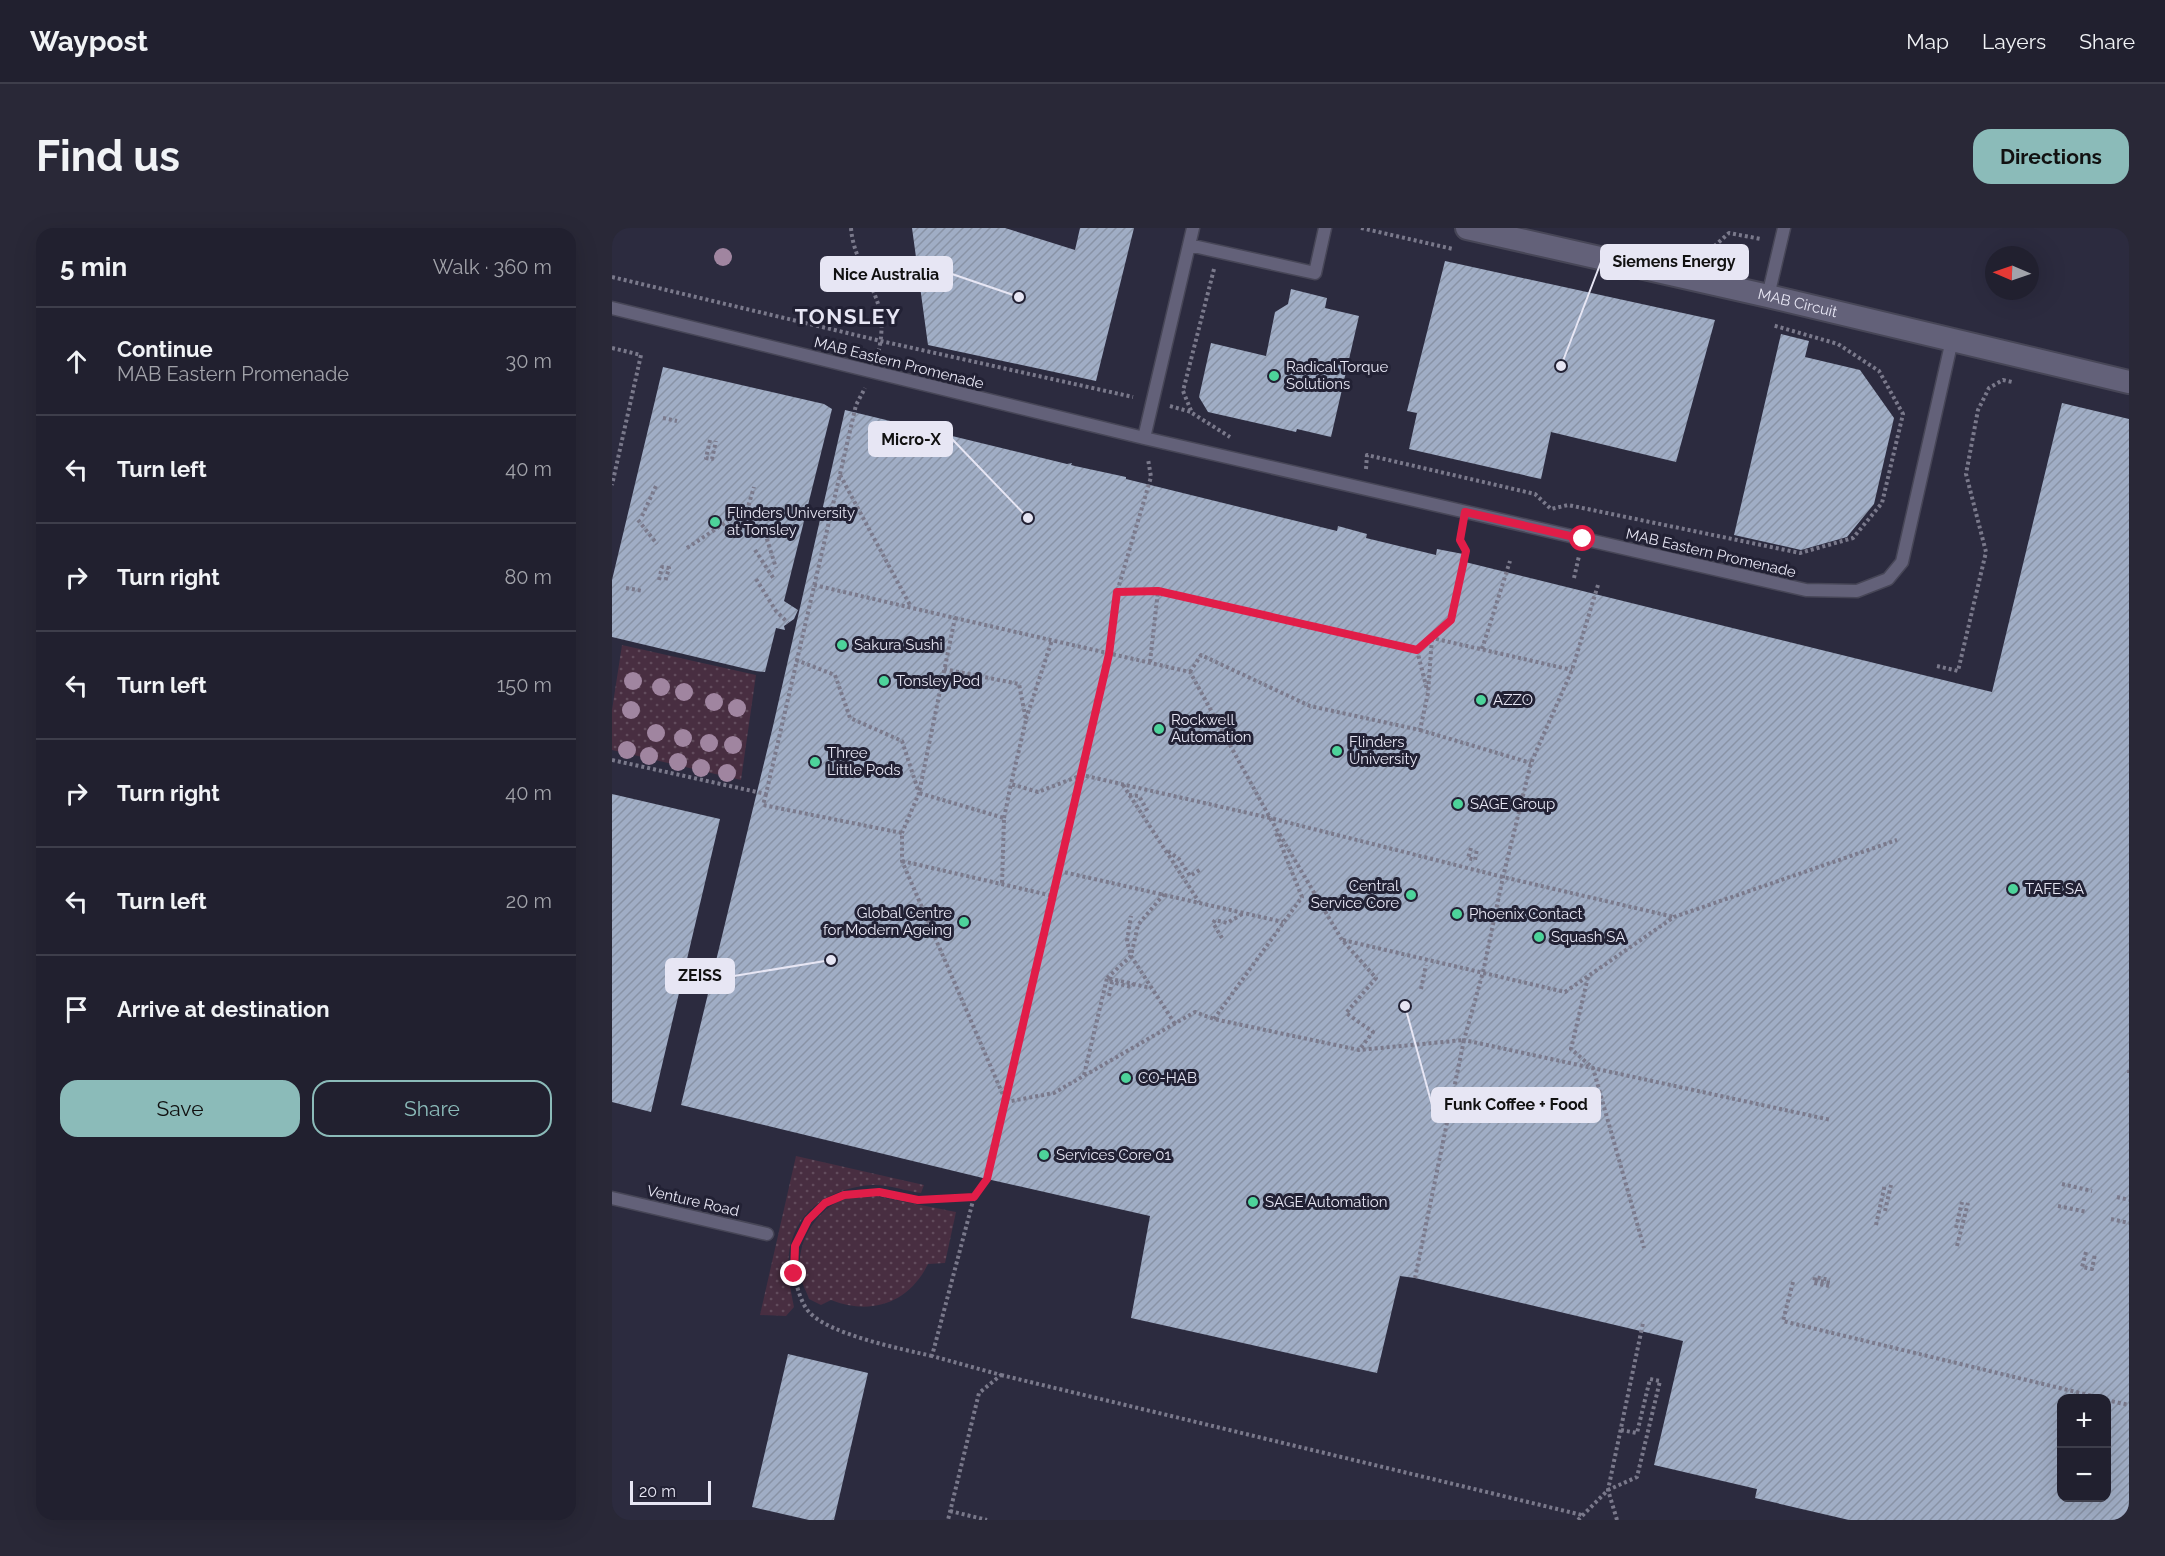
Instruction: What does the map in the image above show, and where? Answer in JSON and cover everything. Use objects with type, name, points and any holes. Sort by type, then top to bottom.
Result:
[{"type":"street","name":"MAB Circuit","points":[[1467,228],[1768,296],[2129,382]]},
{"type":"lane","points":[[1144,438],[1193,228]]},
{"type":"lane","points":[[1189,245],[1315,273],[1325,228]]},
{"type":"lane","points":[[1768,296],[1784,228]]},
{"type":"lane","name":"MAB Eastern Promenade","points":[[612,308],[1144,438],[1806,590],[1857,591],[1888,579],[1902,562],[1952,340]]},
{"type":"lane","name":"Venture Road","points":[[612,1198],[767,1234]]},
{"type":"path","points":[[850,228],[852,243],[880,308],[881,341],[873,373]]},
{"type":"path","points":[[1686,251],[1709,251],[1729,233],[1781,243]]},
{"type":"path","points":[[1218,252],[1183,391],[1192,412],[1237,441]]},
{"type":"path","points":[[612,277],[881,341],[1153,401]]},
{"type":"path","points":[[1359,470],[1365,471],[1367,455],[1535,494],[1551,509],[1568,505],[1800,553],[1853,538],[1882,503],[1903,414],[1879,371],[1838,344]]},
{"type":"path","points":[[612,348],[641,355],[612,485]]},
{"type":"path","points":[[1937,666],[1958,671],[1986,552],[1966,474],[1978,410],[1989,388],[2003,380],[2014,383]]},
{"type":"path","points":[[856,405],[763,805],[902,833]]},
{"type":"path","points":[[663,418],[676,421]]},
{"type":"path","points":[[932,1356],[974,1197],[987,1179],[1109,654],[1117,592],[1151,477],[1144,438]]},
{"type":"path","points":[[710,440],[706,458],[712,459],[717,441]]},
{"type":"path","points":[[840,474],[911,607]]},
{"type":"path","points":[[642,516],[656,486]]},
{"type":"path","points":[[746,516],[754,487]]},
{"type":"path","points":[[1417,650],[1451,620],[1466,551],[1460,540],[1465,512]]},
{"type":"path","points":[[638,520],[657,544]]},
{"type":"path","points":[[687,548],[728,521]]},
{"type":"path","points":[[765,533],[776,568]]},
{"type":"path","points":[[755,550],[774,579]]},
{"type":"path","points":[[1482,649],[1509,561]]},
{"type":"path","points":[[659,580],[662,567],[669,568],[665,582]]},
{"type":"path","points":[[756,579],[776,611],[788,623]]},
{"type":"path","points":[[814,585],[1190,672],[1270,818],[1342,940],[1376,978],[1346,1013],[1373,1032],[1359,1050]]},
{"type":"path","points":[[1415,1278],[1464,1040],[1483,972],[1531,763],[1572,670],[1598,585]]},
{"type":"path","points":[[626,588],[643,591]]},
{"type":"path","points":[[1117,592],[1158,591],[1417,650]]},
{"type":"path","points":[[1150,663],[1158,591]]},
{"type":"path","points":[[955,618],[919,793],[902,833],[902,861],[1006,1102]]},
{"type":"path","points":[[1432,638],[1572,670]]},
{"type":"path","points":[[1420,730],[1428,693],[1432,638]]},
{"type":"path","points":[[1002,884],[1004,818],[1026,720],[1052,640]]},
{"type":"path","points":[[1417,650],[1428,693]]},
{"type":"path","points":[[1190,672],[1201,655],[1310,706],[1420,730],[1531,763]]},
{"type":"path","points":[[796,660],[835,675],[850,718],[902,741],[919,793]]},
{"type":"path","points":[[944,669],[1020,684],[1026,720]]},
{"type":"path","points":[[612,760],[766,794]]},
{"type":"path","points":[[1011,784],[1038,792],[1082,775],[1270,818],[1503,877],[1674,917]]},
{"type":"path","points":[[1123,784],[1199,902]]},
{"type":"path","points":[[919,793],[1004,818]]},
{"type":"path","points":[[1129,795],[1139,796],[1148,812]]},
{"type":"path","points":[[1214,1019],[1302,897],[1270,818]]},
{"type":"path","points":[[1342,940],[1565,992],[1674,917],[1897,840]]},
{"type":"path","points":[[1164,848],[1179,859],[1190,876],[1201,868]]},
{"type":"path","points":[[1471,848],[1468,858],[1475,860],[1477,849]]},
{"type":"path","points":[[902,861],[1053,896]]},
{"type":"path","points":[[1059,871],[1283,922]]},
{"type":"path","points":[[1084,1076],[1107,978],[1131,956],[1138,925],[1164,894]]},
{"type":"path","points":[[1222,938],[1213,923],[1215,920],[1227,923],[1245,913]]},
{"type":"path","points":[[1131,915],[1126,941],[1131,956],[1175,1024]]},
{"type":"path","points":[[1420,989],[1426,965]]},
{"type":"path","points":[[1588,977],[1571,1049],[1593,1068],[1644,1248]]},
{"type":"path","points":[[1107,978],[1151,988]]},
{"type":"path","points":[[1109,996],[1112,982],[1131,987],[1134,984]]},
{"type":"path","points":[[1006,1102],[1054,1093],[1195,1012],[1214,1019],[1359,1050],[1464,1040],[1831,1120]]},
{"type":"path","points":[[1876,1225],[1886,1184],[1882,1210],[1891,1185]]},
{"type":"path","points":[[2062,1184],[2092,1191]]},
{"type":"path","points":[[974,1197],[918,1200],[879,1192],[844,1195],[825,1203],[808,1220],[795,1246],[794,1274],[799,1295],[810,1313],[836,1330],[885,1346],[1582,1515]]},
{"type":"path","points":[[2117,1197],[2129,1200]]},
{"type":"path","points":[[1956,1228],[1962,1202]]},
{"type":"path","points":[[1957,1246],[1968,1203]]},
{"type":"path","points":[[2058,1206],[2087,1212]]},
{"type":"path","points":[[2111,1219],[2129,1223]]},
{"type":"path","points":[[2086,1252],[2082,1267],[2091,1269],[2095,1254]]},
{"type":"path","points":[[1793,1282],[1783,1321],[2084,1394]]},
{"type":"path","points":[[1617,1520],[1608,1490],[1643,1323]]},
{"type":"path","points":[[948,1520],[979,1393],[1001,1375]]},
{"type":"path","points":[[1578,1520],[1608,1490],[1637,1477],[1660,1381],[1650,1379],[1637,1433],[1621,1430]]},
{"type":"path","points":[[2111,1401],[2129,1405]]},
{"type":"path","points":[[950,1511],[987,1520]]},
{"type":"shaded area","points":[[622,645],[756,675],[741,780],[612,750],[612,710]]},
{"type":"shaded area","points":[[796,1156],[924,1185],[921,1193],[883,1186],[857,1187],[831,1195],[820,1202],[801,1221],[790,1247],[788,1269],[794,1307],[786,1316],[760,1315]]},
{"type":"shaded area","points":[[870,1195],[956,1212],[945,1263],[928,1264],[910,1288],[900,1297],[887,1303],[860,1307],[831,1300],[821,1305],[809,1299],[802,1280],[800,1256],[811,1226],[825,1210],[838,1202],[851,1197]]},
{"type":"building","points":[[912,228],[1005,228],[1075,250],[1080,228],[1134,228],[1096,381],[928,345]]},
{"type":"building","points":[[1445,261],[1715,320],[1676,462],[1551,432],[1541,479],[1409,449],[1417,413],[1407,411]]},
{"type":"building","name":"Radical Torque Solutions","points":[[1291,289],[1327,298],[1325,308],[1359,316],[1331,437],[1297,429],[1296,432],[1208,412],[1199,397],[1211,343],[1266,356],[1275,312],[1288,304]]},
{"type":"building","points":[[1781,334],[1809,341],[1805,357],[1860,370],[1894,418],[1874,504],[1847,537],[1801,550],[1734,535]]},
{"type":"building","name":"Flinders University at Tonsley","points":[[663,367],[824,404],[832,409],[784,601],[798,610],[794,619],[784,626],[785,630],[776,628],[765,672],[612,637],[612,580]]},
{"type":"building","points":[[2062,403],[2129,419],[2129,1520],[1849,1520],[1755,1498],[1757,1489],[1654,1465],[1683,1341],[1400,1276],[1377,1373],[1131,1318],[1150,1216],[681,1105],[773,726],[845,410],[1067,464],[1072,463],[1071,465],[1337,531],[1338,526],[1367,534],[1366,538],[1436,555],[1437,549],[1463,554],[1461,561],[1992,692]]},
{"type":"building","points":[[612,794],[720,819],[651,1112],[612,1102]]},
{"type":"building","points":[[788,1354],[868,1373],[834,1520],[809,1520],[752,1507]]},
{"type":"place","name":"Nice Australia","points":[[1019,297]]},
{"type":"place","name":"Siemens Energy","points":[[1561,366]]},
{"type":"place","name":"Radical Torque Solutions","points":[[1274,376]]},
{"type":"place","name":"Micro-X","points":[[1028,518]]},
{"type":"place","name":"Flinders University at Tonsley","points":[[715,522]]},
{"type":"place","name":"Sakura Sushi","points":[[842,645]]},
{"type":"place","name":"Tonsley Pod","points":[[884,681]]},
{"type":"place","name":"AZZO","points":[[1481,700]]},
{"type":"place","name":"Rockwell Automation","points":[[1159,729]]},
{"type":"place","name":"Flinders University","points":[[1337,751]]},
{"type":"place","name":"Three Little Pods","points":[[815,762]]},
{"type":"place","name":"SAGE Group","points":[[1458,804]]},
{"type":"place","name":"TAFE SA","points":[[2013,889]]},
{"type":"place","name":"Central Service Core","points":[[1411,895]]},
{"type":"place","name":"Phoenix Contact","points":[[1457,914]]},
{"type":"place","name":"Global Centre for Modern Ageing","points":[[964,922]]},
{"type":"place","name":"Squash SA","points":[[1539,937]]},
{"type":"place","name":"ZEISS","points":[[831,960]]},
{"type":"place","name":"Funk Coffee + Food","points":[[1405,1006]]},
{"type":"place","name":"CO-HAB","points":[[1126,1078]]},
{"type":"place","name":"Services Core 01","points":[[1044,1155]]},
{"type":"place","name":"SAGE Automation","points":[[1253,1202]]},
{"type":"district","name":"TONSLEY","points":[[848,316]]},
{"type":"route","points":[[794,1274],[795,1246],[808,1220],[825,1203],[844,1195],[879,1192],[918,1200],[974,1197],[987,1179],[1109,654],[1117,592],[1158,591],[1417,650],[1451,620],[1466,551],[1460,540],[1465,512],[1583,539]]}]
